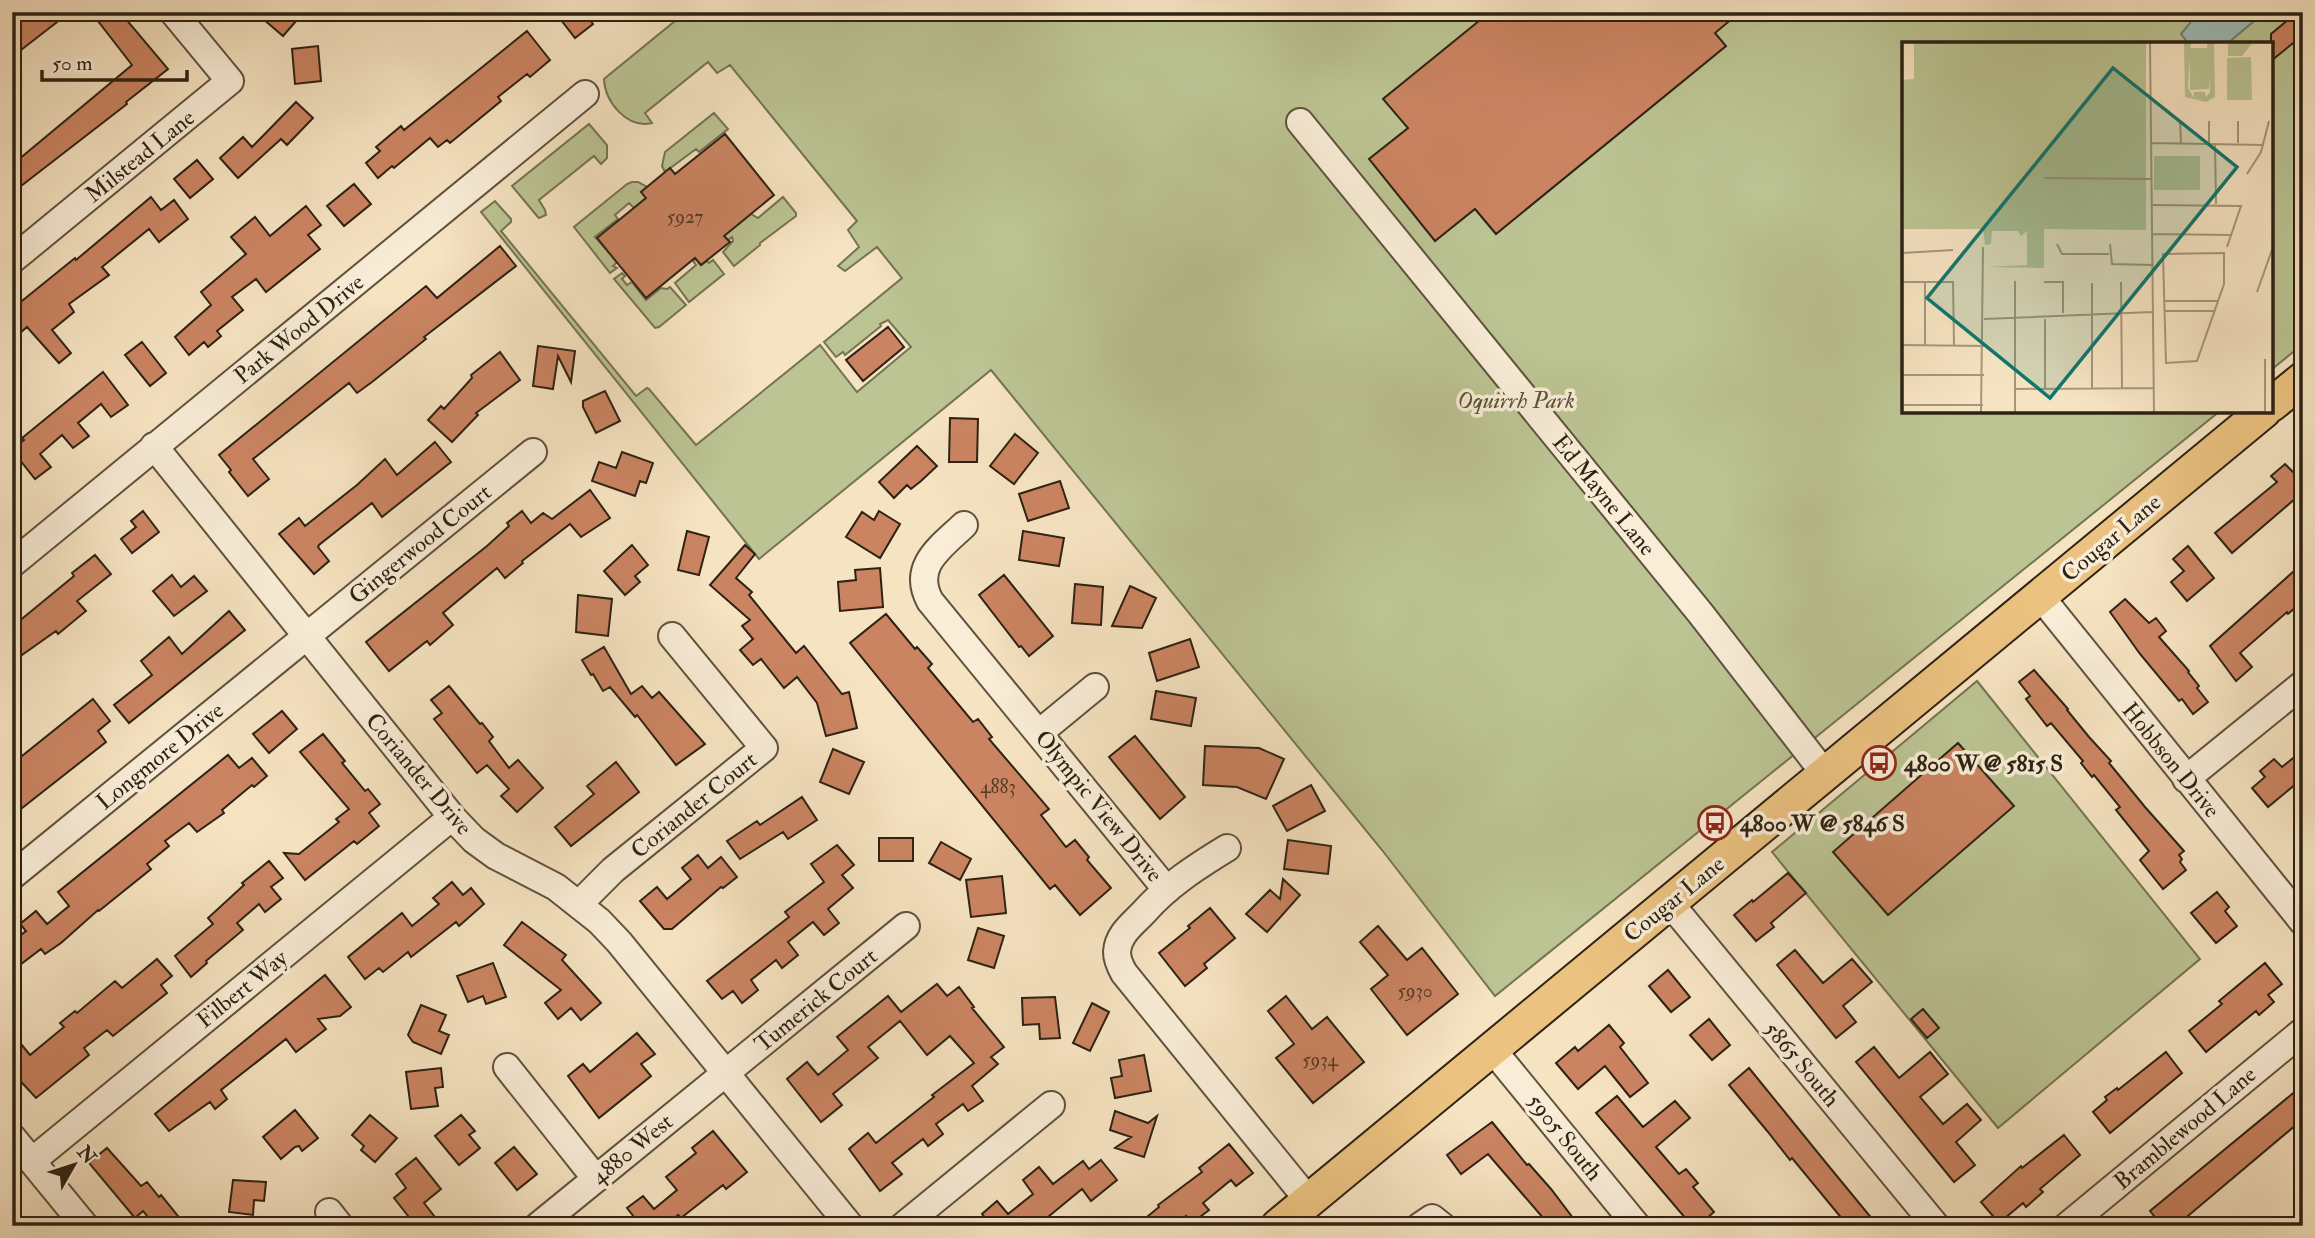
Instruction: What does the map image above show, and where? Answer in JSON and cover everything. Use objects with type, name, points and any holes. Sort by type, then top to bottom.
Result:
[{"type":"main road","points":[[2273,403],[2303,379]]},
{"type":"main road","name":"Cougar Lane","points":[[1290,1218],[2262,413]]},
{"type":"street","name":"Milstead Lane","points":[[12,260],[230,81],[173,12]]},
{"type":"street","name":"Park Wood Drive","points":[[12,564],[586,94]]},
{"type":"street","name":"Ed Mayne Lane","points":[[1300,121],[1701,614],[1825,774]]},
{"type":"street","name":"Coriander Drive","points":[[154,446],[452,817],[474,840],[496,856],[556,887],[579,904],[619,942],[850,1226]]},
{"type":"street","name":"Gingerwood Court","points":[[307,636],[533,452]]},
{"type":"street","name":"Olympic View Drive","points":[[964,525],[937,550],[928,563],[923,575],[923,588],[930,601],[1166,889],[1124,932],[1118,944],[1118,961],[1290,1218]]},
{"type":"street","name":"Hobbson Drive","points":[[2040,596],[2303,922]]},
{"type":"street","name":"Longmore Drive","points":[[12,876],[307,636]]},
{"type":"street","name":"Coriander Court","points":[[579,904],[613,870],[764,748],[672,636]]},
{"type":"street","points":[[2186,779],[2303,684]]},
{"type":"street","points":[[1039,733],[1095,687]]},
{"type":"street","name":"Filbert Way","points":[[32,1161],[452,817]]},
{"type":"street","points":[[1166,889],[1189,871],[1227,848]]},
{"type":"street","name":"5865 South","points":[[1669,902],[1936,1226]]},
{"type":"street","name":"Tumerick Court","points":[[726,1073],[906,926]]},
{"type":"street","name":"Bramblewood Lane","points":[[2067,1226],[2303,1031]]},
{"type":"street","name":"5905 South","points":[[1493,1049],[1637,1226]]},
{"type":"street","points":[[507,1067],[596,1179]]},
{"type":"street","name":"4880 West","points":[[538,1226],[726,1073]]},
{"type":"street","points":[[903,1226],[1051,1105]]},
{"type":"street","points":[[12,1137],[85,1226]]},
{"type":"green space","name":"Oquirrh Park","points":[[686,12],[2303,12],[2303,344],[2273,368],[2273,42],[1902,42],[1902,413],[2218,413],[1495,996],[1382,850],[991,370],[759,559],[481,212],[495,201],[511,219],[501,231],[636,396],[649,389],[696,445],[820,345],[857,392],[911,347],[888,320],[845,355],[843,352],[836,357],[824,342],[902,278],[877,247],[845,271],[838,266],[859,247],[848,230],[857,221],[730,65],[717,73],[708,62],[645,113],[652,123],[643,124],[626,118],[619,112],[608,96],[604,79]]},
{"type":"green space","points":[[714,113],[728,129],[699,152],[696,149],[665,172],[662,166],[665,152]]},
{"type":"green space","points":[[589,124],[607,145],[607,158],[601,164],[594,156],[539,200],[546,215],[539,218],[512,186]]},
{"type":"green space","points":[[632,182],[647,187],[641,192],[646,198],[634,208],[629,203],[615,215],[618,219],[595,237],[617,262],[613,266],[617,268],[610,273],[574,227]]},
{"type":"green space","points":[[783,197],[796,216],[734,266],[723,252],[733,241],[732,237],[728,240],[724,236],[751,214],[758,218]]},
{"type":"green space","points":[[696,258],[701,265],[713,260],[724,274],[689,302],[675,283],[696,265],[693,261]]},
{"type":"green space","points":[[622,273],[625,276],[622,279],[627,285],[632,282],[646,300],[661,288],[670,287],[686,305],[655,328],[614,279]]},
{"type":"green space","points":[[1977,681],[2200,959],[1998,1128],[1772,852]]},
{"type":"water","points":[[2193,12],[2247,12],[2254,21],[2229,42],[2187,42],[2181,34],[2190,23]]},
{"type":"building","points":[[30,12],[49,12],[57,22],[12,57],[12,26]]},
{"type":"building","points":[[91,12],[120,12],[168,69],[12,193],[12,165],[132,65]]},
{"type":"building","points":[[255,12],[304,12],[283,36]]},
{"type":"building","points":[[555,12],[584,12],[593,24],[575,38]]},
{"type":"building","points":[[1490,12],[1740,12],[1715,33],[1726,46],[1496,234],[1475,209],[1435,241],[1369,159],[1408,128],[1383,99]]},
{"type":"building","points":[[2295,14],[2303,23],[2303,35],[2273,59],[2271,34]]},
{"type":"building","points":[[527,31],[550,60],[530,77],[527,74],[498,97],[501,101],[450,143],[447,140],[438,147],[430,138],[378,178],[366,163],[380,151],[376,147],[401,126],[404,130]]},
{"type":"building","points":[[318,46],[321,81],[295,84],[292,49]]},
{"type":"building","points":[[296,102],[313,118],[287,145],[281,139],[238,178],[220,158],[243,137],[252,147]]},
{"type":"building","points":[[725,134],[774,195],[724,236],[730,242],[701,265],[695,258],[646,298],[597,238],[646,198],[641,192],[670,168],[675,174]]},
{"type":"building","points":[[197,160],[213,179],[190,198],[174,179]]},
{"type":"building","points":[[354,184],[371,204],[344,226],[327,206]]},
{"type":"building","points":[[151,197],[161,210],[174,200],[188,219],[159,242],[149,229],[102,267],[109,275],[69,304],[74,312],[52,330],[71,353],[59,363],[27,327],[12,340],[12,309]]},
{"type":"building","points":[[306,206],[321,225],[308,235],[320,249],[266,292],[256,279],[232,297],[243,310],[217,331],[221,336],[208,347],[204,342],[189,355],[175,337],[211,305],[201,292],[246,254],[231,237],[255,217],[270,236]]},
{"type":"building","points":[[500,246],[516,266],[424,337],[426,339],[372,382],[357,393],[349,383],[253,459],[269,479],[248,496],[219,455],[426,286],[437,298]]},
{"type":"building","points":[[888,327],[904,347],[863,381],[846,360]]},
{"type":"building","points":[[142,342],[166,373],[150,386],[125,355]]},
{"type":"building","points":[[538,346],[575,351],[571,382],[558,356],[553,389],[533,386]]},
{"type":"building","points":[[500,352],[520,380],[476,413],[478,415],[452,442],[428,420],[441,406],[444,409],[472,378],[471,375]]},
{"type":"building","points":[[103,372],[128,405],[111,417],[101,404],[78,423],[89,436],[73,448],[62,435],[40,454],[51,467],[35,479],[12,450],[24,440],[22,438]]},
{"type":"building","points":[[605,391],[620,421],[596,433],[583,407],[583,401]]},
{"type":"building","points":[[950,418],[978,419],[977,462],[949,462]]},
{"type":"building","points":[[1015,434],[1038,453],[1014,484],[990,466]]},
{"type":"building","points":[[435,442],[451,462],[382,517],[372,503],[319,545],[329,561],[314,574],[279,534],[299,518],[305,526],[385,459],[397,475]]},
{"type":"building","points":[[917,446],[937,466],[911,489],[907,485],[894,498],[879,482]]},
{"type":"building","points":[[622,452],[653,463],[646,483],[640,481],[635,496],[592,481],[599,462],[616,468]]},
{"type":"building","points":[[2285,464],[2303,482],[2303,492],[2232,553],[2215,533],[2277,482],[2271,476]]},
{"type":"building","points":[[1060,481],[1069,508],[1028,521],[1019,494]]},
{"type":"building","points":[[590,490],[610,518],[581,537],[570,524],[522,561],[523,563],[505,578],[497,568],[443,613],[453,625],[430,645],[427,641],[389,671],[366,642],[487,546],[509,526],[507,523],[522,511],[531,523],[543,513],[552,519]]},
{"type":"building","points":[[143,511],[159,532],[132,553],[121,539],[136,527],[131,521]]},
{"type":"building","points":[[879,511],[900,524],[880,558],[846,537],[862,512],[874,520]]},
{"type":"building","points":[[687,531],[709,537],[699,575],[678,570]]},
{"type":"building","points":[[1023,531],[1064,538],[1059,566],[1019,560]]},
{"type":"building","points":[[632,545],[648,565],[635,576],[640,582],[625,595],[604,571]]},
{"type":"building","points":[[745,545],[755,554],[736,578],[752,592],[749,595],[796,653],[804,646],[842,694],[849,692],[857,728],[826,736],[817,703],[797,677],[784,688],[761,659],[753,665],[740,650],[753,639],[742,626],[750,620],[710,585]]},
{"type":"building","points":[[2188,546],[2214,578],[2187,601],[2171,582],[2184,571],[2173,559]]},
{"type":"building","points":[[95,555],[111,574],[77,601],[86,611],[58,634],[56,631],[12,662],[12,627],[74,576],[72,573]]},
{"type":"building","points":[[2303,563],[2303,601],[2240,653],[2252,667],[2236,681],[2210,646]]},
{"type":"building","points":[[880,568],[883,607],[840,611],[838,582],[856,580],[855,570]]},
{"type":"building","points":[[172,575],[181,587],[194,576],[207,591],[174,616],[153,591]]},
{"type":"building","points":[[1004,575],[1053,636],[1029,656],[979,595]]},
{"type":"building","points":[[1075,584],[1103,587],[1101,625],[1072,623]]},
{"type":"building","points":[[1130,586],[1156,598],[1142,628],[1112,626]]},
{"type":"building","points":[[578,595],[612,599],[608,636],[576,632]]},
{"type":"building","points":[[2125,599],[2149,623],[2156,618],[2166,631],[2159,637],[2199,686],[2197,688],[2208,702],[2193,714],[2140,654],[2110,612]]},
{"type":"building","points":[[229,611],[245,630],[129,723],[114,705],[152,675],[141,661],[169,637],[182,654]]},
{"type":"building","points":[[886,614],[915,649],[917,647],[932,664],[928,668],[973,722],[978,719],[992,737],[989,739],[1049,809],[1041,815],[1066,847],[1075,840],[1089,857],[1087,860],[1111,888],[1080,915],[1055,885],[1050,889],[850,643]]},
{"type":"building","points":[[1190,639],[1199,667],[1157,681],[1149,653]]},
{"type":"building","points":[[604,647],[631,694],[642,686],[652,698],[659,692],[705,744],[676,765],[637,715],[635,717],[610,687],[603,691],[593,674],[591,675],[582,660]]},
{"type":"building","points":[[2034,670],[2184,851],[2179,855],[2186,870],[2163,889],[2140,860],[2149,851],[2116,810],[2120,807],[2094,775],[2092,777],[2081,763],[2083,761],[2051,723],[2047,726],[2026,699],[2030,696],[2019,682]]},
{"type":"building","points":[[449,686],[493,737],[489,741],[509,768],[518,760],[543,788],[517,812],[501,796],[509,789],[487,765],[477,773],[434,719],[442,713],[431,700]]},
{"type":"building","points":[[1156,691],[1196,698],[1191,726],[1151,719]]},
{"type":"building","points":[[93,699],[110,721],[98,731],[106,742],[12,816],[12,764]]},
{"type":"building","points":[[282,711],[297,729],[269,753],[253,734]]},
{"type":"building","points":[[323,734],[345,761],[342,763],[365,791],[368,789],[380,804],[369,813],[379,826],[357,844],[354,841],[305,880],[284,853],[299,854],[339,822],[336,819],[349,809],[300,752]]},
{"type":"building","points":[[1135,736],[1185,797],[1160,819],[1109,757]]},
{"type":"building","points":[[1958,743],[2014,806],[1888,915],[1833,852]]},
{"type":"building","points":[[1205,746],[1259,748],[1284,759],[1266,799],[1237,787],[1203,785]]},
{"type":"building","points":[[833,749],[864,762],[849,794],[820,782]]},
{"type":"building","points":[[2303,750],[2303,778],[2268,807],[2252,788],[2265,777],[2260,771],[2274,759],[2282,767]]},
{"type":"building","points":[[228,755],[239,768],[252,758],[267,776],[254,787],[252,785],[222,810],[224,813],[197,832],[189,823],[165,841],[169,846],[147,864],[151,869],[61,943],[45,954],[41,949],[12,971],[12,942],[26,931],[20,924],[36,911],[47,924],[69,906],[58,892]]},
{"type":"building","points":[[616,762],[639,792],[571,846],[555,827],[594,794],[587,786]]},
{"type":"building","points":[[1311,785],[1325,811],[1287,831],[1273,806]]},
{"type":"building","points":[[802,797],[817,820],[788,839],[783,832],[740,859],[727,841],[757,821],[760,825]]},
{"type":"building","points":[[879,838],[913,838],[913,861],[879,861]]},
{"type":"building","points":[[1288,840],[1331,846],[1328,874],[1284,869]]},
{"type":"building","points":[[941,842],[971,859],[960,880],[929,863]]},
{"type":"building","points":[[837,845],[854,865],[842,875],[853,888],[828,909],[839,923],[824,935],[813,922],[788,942],[798,955],[782,968],[776,960],[751,980],[758,990],[742,1003],[733,991],[722,999],[707,981],[789,917],[785,912],[824,882],[811,864]]},
{"type":"building","points":[[698,855],[708,868],[721,857],[737,877],[721,887],[672,929],[664,929],[640,901],[657,887],[667,899],[691,879],[682,868]]},
{"type":"building","points":[[269,861],[283,878],[271,887],[281,899],[265,912],[259,904],[237,923],[243,930],[191,977],[175,956],[213,924],[208,918],[244,885],[242,883]]},
{"type":"building","points":[[1788,873],[1806,893],[1771,923],[1774,927],[1756,941],[1734,915]]},
{"type":"building","points":[[1002,876],[1006,913],[971,917],[966,880]]},
{"type":"building","points":[[1283,879],[1300,895],[1267,932],[1246,914],[1270,890],[1280,899]]},
{"type":"building","points":[[452,882],[463,895],[471,888],[484,904],[459,926],[456,922],[411,957],[408,952],[383,972],[379,968],[365,979],[348,957],[402,913],[412,926],[439,904],[433,898]]},
{"type":"building","points":[[2217,892],[2229,907],[2225,911],[2237,926],[2216,943],[2191,913]]},
{"type":"building","points":[[1210,908],[1235,938],[1204,964],[1207,968],[1185,986],[1159,953]]},
{"type":"building","points":[[522,922],[566,955],[562,960],[601,1003],[581,1020],[571,1008],[558,1019],[545,1003],[561,990],[504,945]]},
{"type":"building","points":[[1378,926],[1407,960],[1422,948],[1458,994],[1407,1035],[1371,989],[1388,975],[1360,942]]},
{"type":"building","points":[[978,928],[1004,936],[994,968],[968,960]]},
{"type":"building","points":[[1795,950],[1823,983],[1852,959],[1872,982],[1843,1006],[1856,1022],[1836,1038],[1777,965]]},
{"type":"building","points":[[157,959],[172,976],[161,985],[167,993],[113,1036],[107,1030],[84,1048],[89,1055],[36,1098],[12,1072],[12,1033],[30,1055],[64,1027],[60,1023],[75,1011],[77,1013],[115,981],[122,988]]},
{"type":"building","points":[[493,963],[506,997],[486,1004],[483,996],[468,1002],[457,976]]},
{"type":"building","points":[[2265,963],[2282,984],[2268,995],[2274,1002],[2259,1015],[2256,1011],[2206,1052],[2189,1031],[2222,1004],[2219,1001]]},
{"type":"building","points":[[1668,970],[1690,997],[1671,1012],[1649,986]]},
{"type":"building","points":[[325,975],[351,1007],[340,1016],[318,1019],[326,1029],[296,1052],[286,1039],[221,1090],[227,1099],[215,1109],[210,1102],[169,1131],[155,1114]]},
{"type":"building","points":[[937,984],[947,996],[959,987],[974,1007],[972,1008],[1004,1047],[991,1057],[998,1064],[972,1086],[983,1101],[968,1111],[963,1104],[936,1124],[943,1134],[928,1146],[923,1139],[892,1163],[902,1174],[880,1191],[849,1149],[868,1133],[876,1143],[974,1063],[950,1036],[927,1055],[900,1021],[868,1047],[878,1058],[833,1094],[842,1105],[821,1122],[787,1079],[807,1062],[818,1075],[848,1050],[837,1037],[888,996],[901,1012]]},
{"type":"building","points":[[1286,996],[1312,1029],[1327,1017],[1364,1062],[1313,1103],[1276,1058],[1294,1044],[1268,1011]]},
{"type":"building","points":[[1055,997],[1060,1038],[1040,1039],[1039,1024],[1023,1025],[1022,998]]},
{"type":"building","points":[[1092,1003],[1109,1012],[1090,1051],[1073,1043]]},
{"type":"building","points":[[421,1005],[446,1015],[439,1031],[449,1035],[441,1054],[413,1042],[408,1035]]},
{"type":"building","points":[[1923,1009],[1939,1028],[1927,1038],[1911,1019]]},
{"type":"building","points":[[1709,1019],[1730,1045],[1712,1060],[1690,1035]]},
{"type":"building","points":[[1609,1025],[1624,1043],[1620,1047],[1648,1083],[1630,1097],[1605,1066],[1578,1089],[1556,1063],[1575,1047],[1578,1051]]},
{"type":"building","points":[[637,1033],[655,1054],[641,1064],[651,1076],[599,1118],[568,1076],[583,1064],[590,1072]]},
{"type":"building","points":[[1874,1047],[1899,1078],[1930,1052],[1948,1074],[1920,1097],[1943,1124],[1967,1104],[1981,1120],[1956,1142],[1975,1165],[1954,1182],[1856,1062]]},
{"type":"building","points":[[2166,1052],[2182,1073],[2110,1133],[2093,1112],[2107,1100],[2105,1097]]},
{"type":"building","points":[[1144,1055],[1151,1091],[1115,1098],[1111,1078],[1122,1076],[1119,1060]]},
{"type":"building","points":[[441,1068],[443,1087],[435,1088],[438,1106],[411,1109],[406,1072]]},
{"type":"building","points":[[1749,1068],[1878,1226],[1848,1226],[1792,1158],[1790,1160],[1729,1085]]},
{"type":"building","points":[[2303,1085],[2303,1119],[2176,1226],[2162,1226],[2150,1211]]},
{"type":"building","points":[[1617,1096],[1643,1127],[1675,1101],[1690,1118],[1656,1147],[1679,1174],[1686,1169],[1698,1183],[1693,1187],[1714,1212],[1698,1226],[1692,1226],[1596,1113]]},
{"type":"building","points":[[295,1110],[318,1138],[302,1151],[299,1146],[295,1147],[281,1159],[263,1137]]},
{"type":"building","points":[[1115,1111],[1148,1123],[1157,1116],[1144,1157],[1115,1148],[1131,1137],[1110,1130]]},
{"type":"building","points":[[370,1115],[397,1138],[375,1162],[361,1150],[364,1146],[352,1135]]},
{"type":"building","points":[[461,1115],[475,1131],[469,1135],[480,1148],[459,1165],[435,1136]]},
{"type":"building","points":[[1492,1122],[1527,1165],[1529,1164],[1551,1189],[1579,1226],[1550,1226],[1488,1154],[1461,1174],[1447,1155]]},
{"type":"building","points":[[713,1131],[747,1172],[726,1189],[723,1185],[681,1218],[678,1215],[667,1226],[623,1226],[634,1217],[627,1208],[643,1196],[654,1209],[677,1190],[666,1177],[696,1153],[692,1148]]},
{"type":"building","points":[[2064,1135],[2080,1155],[2040,1189],[2043,1192],[2026,1207],[2023,1203],[1999,1223],[1981,1202],[2021,1166],[2022,1168]]},
{"type":"building","points":[[1229,1144],[1253,1173],[1236,1186],[1231,1180],[1203,1203],[1209,1210],[1192,1223],[1186,1216],[1174,1226],[1136,1226],[1159,1207],[1158,1205],[1202,1172],[1199,1168]]},
{"type":"building","points":[[514,1147],[537,1174],[517,1190],[495,1163]]},
{"type":"building","points":[[107,1148],[141,1186],[147,1182],[159,1197],[161,1195],[186,1226],[155,1226],[143,1211],[135,1218],[89,1163]]},
{"type":"building","points":[[416,1158],[441,1189],[424,1203],[442,1226],[416,1226],[394,1198],[406,1188],[396,1174]]},
{"type":"building","points":[[1101,1160],[1117,1180],[1091,1201],[1082,1189],[1037,1226],[991,1226],[982,1214],[997,1201],[1008,1214],[1033,1194],[1023,1180],[1039,1167],[1053,1184],[1083,1161],[1089,1169]]},
{"type":"building","points":[[233,1180],[266,1182],[264,1201],[254,1200],[253,1215],[229,1212]]},
{"type":"place","name":"4800 W @ 5815 S","points":[[1879,763]]},
{"type":"place","name":"4800 W @ 5846 S","points":[[1715,823]]}]
